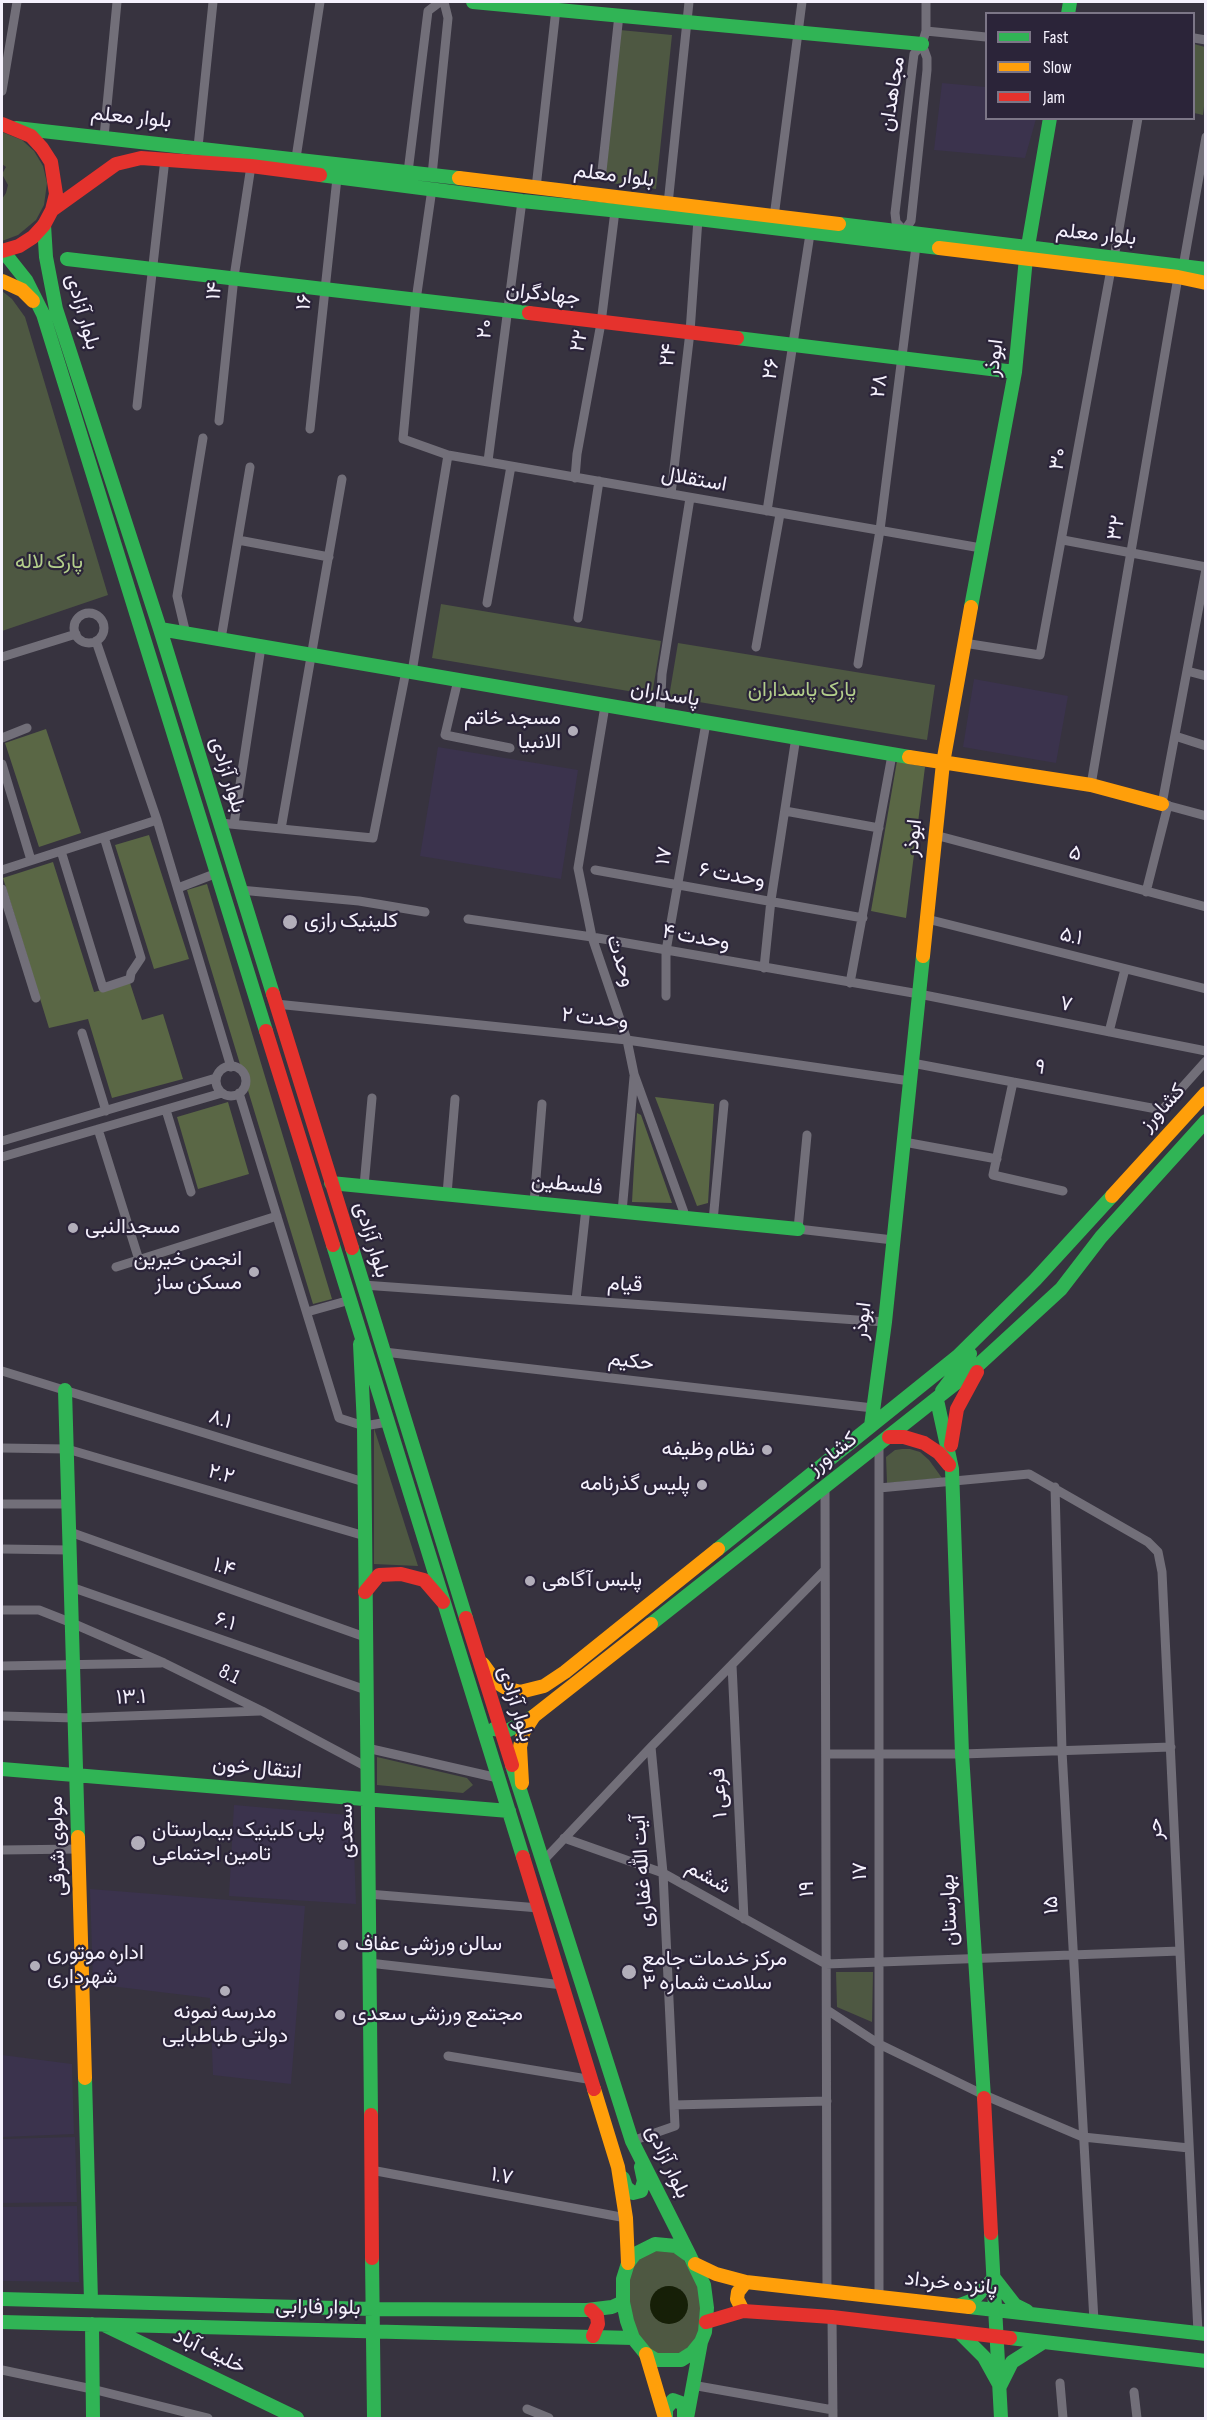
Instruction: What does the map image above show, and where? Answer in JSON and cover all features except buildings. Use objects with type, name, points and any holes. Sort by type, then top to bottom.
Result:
[{"type":"main road","points":[[473,2],[556,9],[592,7],[619,15],[798,32],[924,37]]},
{"type":"main road","name":"ابوذر","points":[[871,1426],[885,1322],[943,763],[1015,372],[1027,254],[1050,120]]},
{"type":"main road","points":[[2,124],[16,128],[37,142],[51,162],[56,186],[52,210],[44,225],[33,237],[19,246],[2,251]]},
{"type":"main road","name":"بلوار معلم","points":[[16,128],[296,158],[432,182],[536,188],[698,219],[810,234],[903,238],[916,246],[1027,254]]},
{"type":"main road","name":"بلوار معلم","points":[[52,210],[116,164],[141,158],[251,166],[337,178],[408,179]]},
{"type":"main road","name":"بلوار معلم","points":[[432,182],[522,201],[615,210],[668,204],[1027,254],[1180,272],[1206,270]]},
{"type":"main road","name":"بلوار آزادی","points":[[44,225],[46,257],[56,309],[159,629],[542,1862],[638,2157],[692,2260]]},
{"type":"main road","name":"بلوار آزادی","points":[[2,251],[26,279],[43,314],[593,2080],[618,2167],[626,2218],[628,2263]]},
{"type":"main road","name":"جهادگران","points":[[67,259],[234,277],[1015,372]]},
{"type":"main road","name":"بلوار معلم","points":[[1180,272],[1206,283]]},
{"type":"main road","points":[[2,280],[22,290],[43,314]]},
{"type":"main road","name":"پاسداران","points":[[159,629],[706,723],[796,736],[892,755],[1091,784],[1165,804]]},
{"type":"main road","points":[[276,1064],[292,1058]]},
{"type":"main road","name":"کشاورز","points":[[476,1650],[496,1682],[520,1692],[544,1686],[565,1672],[958,1356],[1035,1280],[1206,1093]]},
{"type":"main road","name":"کشاورز","points":[[528,1818],[520,1772],[520,1747],[523,1733],[534,1716],[938,1400],[984,1361],[1061,1289],[1101,1237],[1206,1121]]},
{"type":"main road","points":[[1169,1134],[1184,1146]]},
{"type":"main road","name":"فلسطین","points":[[331,1183],[798,1229]]},
{"type":"main road","points":[[806,1478],[831,1465],[910,1405],[938,1400],[957,1369],[1035,1280]]},
{"type":"main road","name":"سعدی","points":[[359,1331],[364,1426],[374,2418]]},
{"type":"main road","points":[[952,1475],[951,1440],[957,1409],[984,1361]]},
{"type":"main road","name":"مولوی شرقی","points":[[65,1390],[91,2301]]},
{"type":"main road","name":"بهارستان","points":[[938,1400],[952,1475],[962,1754],[984,2095],[1001,2418]]},
{"type":"main road","points":[[884,1441],[904,1437],[924,1443],[939,1453],[952,1475]]},
{"type":"main road","points":[[688,1572],[700,1586]]},
{"type":"main road","points":[[365,1592],[379,1575],[401,1574],[424,1580],[444,1603]]},
{"type":"main road","points":[[565,1672],[574,1684]]},
{"type":"main road","points":[[470,1686],[477,1692],[488,1725],[502,1732],[534,1716]]},
{"type":"main road","name":"انتقال خون","points":[[2,1769],[509,1811]]},
{"type":"main road","points":[[618,2167],[626,2187],[633,2193],[641,2191],[644,2181],[638,2157]]},
{"type":"main road","points":[[686,2418],[706,2322],[706,2296],[692,2260],[676,2246],[655,2244],[641,2250],[628,2263],[623,2278],[623,2302],[633,2338],[646,2354],[656,2360],[681,2360],[692,2353],[701,2342]]},
{"type":"main road","name":"پانزده خرداد","points":[[692,2260],[716,2274],[746,2282],[1202,2334]]},
{"type":"main road","points":[[959,2306],[973,2300],[994,2278],[1015,2305],[1036,2315]]},
{"type":"main road","points":[[743,2311],[737,2299],[741,2287],[746,2282]]},
{"type":"main road","name":"بلوار فارابی","points":[[2,2299],[373,2309],[591,2310],[612,2307],[623,2302]]},
{"type":"main road","points":[[591,2310],[597,2316],[598,2324],[593,2336]]},
{"type":"main road","points":[[706,2322],[743,2311],[832,2317],[961,2334],[1206,2361]]},
{"type":"main road","name":"بلوار فارابی","points":[[2,2322],[633,2338]]},
{"type":"main road","points":[[93,2418],[92,2389],[97,2324]]},
{"type":"main road","name":"خلیف آباد","points":[[97,2324],[297,2418]]},
{"type":"main road","points":[[961,2334],[984,2357],[1000,2386]]},
{"type":"main road","points":[[1000,2386],[1012,2362],[1042,2343]]},
{"type":"main road","points":[[646,2354],[665,2418]]},
{"type":"main road","points":[[665,2418],[666,2409],[673,2400],[684,2404],[686,2418]]},
{"type":"street","points":[[2,91],[17,2]]},
{"type":"street","points":[[104,137],[117,2]]},
{"type":"street","points":[[198,147],[213,2]]},
{"type":"street","points":[[296,158],[320,2]]},
{"type":"street","points":[[408,179],[428,11],[442,2],[448,18],[432,182],[416,300]]},
{"type":"street","points":[[668,204],[689,2]]},
{"type":"street","points":[[774,217],[802,2]]},
{"type":"street","points":[[926,2],[924,37],[985,37]]},
{"type":"street","points":[[536,188],[556,9]]},
{"type":"street","points":[[602,171],[619,15]]},
{"type":"street","name":"مجاهدان","points":[[903,238],[895,213],[914,54],[924,37]]},
{"type":"street","name":"مجاهدان","points":[[903,238],[911,221],[927,70],[924,37]]},
{"type":"street","name":"۳۰","points":[[964,643],[1040,655],[1063,540],[1138,120]]},
{"type":"street","name":"۳۲","points":[[1091,784],[1180,272],[1206,137]]},
{"type":"street","points":[[137,406],[165,159]]},
{"type":"street","name":"۱۴","points":[[219,421],[234,277],[251,166]]},
{"type":"street","name":"۱۶","points":[[310,429],[337,178]]},
{"type":"street","name":"۲۰","points":[[488,462],[522,201]]},
{"type":"street","name":"۲۲","points":[[576,478],[577,454],[601,323],[615,210]]},
{"type":"street","name":"۲۴","points":[[671,494],[690,332],[698,219]]},
{"type":"street","name":"۲۶","points":[[767,511],[810,234]]},
{"type":"street","name":"۲۸","points":[[880,530],[916,246]]},
{"type":"street","name":"استقلال","points":[[416,300],[403,440],[448,455],[981,548]]},
{"type":"street","points":[[186,634],[177,596],[203,438]]},
{"type":"street","points":[[219,823],[373,838],[409,672],[448,455]]},
{"type":"street","points":[[487,603],[511,466]]},
{"type":"street","points":[[221,639],[250,467]]},
{"type":"street","points":[[281,829],[313,656],[342,479]]},
{"type":"street","points":[[578,618],[599,481]]},
{"type":"street","points":[[660,715],[662,674],[690,498]]},
{"type":"street","points":[[756,648],[780,514]]},
{"type":"street","points":[[858,664],[880,530]]},
{"type":"street","points":[[238,540],[329,557]]},
{"type":"street","points":[[1063,540],[1206,568],[1174,736],[1165,804],[1146,892]]},
{"type":"street","points":[[93,613],[103,624],[102,633],[96,640],[87,642],[76,634],[74,624],[84,614],[93,613]]},
{"type":"street","points":[[2,657],[76,634]]},
{"type":"street","points":[[96,640],[157,820],[231,1067]]},
{"type":"street","points":[[234,824],[261,646]]},
{"type":"street","points":[[1187,671],[1206,676]]},
{"type":"street","points":[[458,680],[444,735],[510,748]]},
{"type":"street","name":"وحدت","points":[[605,706],[578,867],[592,937],[627,1040],[634,1074],[686,1218]]},
{"type":"street","name":"۱۷","points":[[666,996],[666,951],[706,723]]},
{"type":"street","points":[[2,738],[27,728]]},
{"type":"street","points":[[764,968],[771,900],[796,736]]},
{"type":"street","points":[[1174,736],[1206,746]]},
{"type":"street","points":[[850,982],[892,755]]},
{"type":"street","points":[[2,764],[31,860]]},
{"type":"street","points":[[1165,804],[1206,816]]},
{"type":"street","points":[[785,810],[879,828]]},
{"type":"street","points":[[2,870],[157,820]]},
{"type":"street","name":"۵","points":[[935,835],[1206,908]]},
{"type":"street","points":[[61,851],[103,988],[130,979],[131,973],[141,958],[104,837]]},
{"type":"street","name":"وحدت ۶","points":[[596,870],[863,918]]},
{"type":"street","points":[[178,888],[217,873]]},
{"type":"street","points":[[2,888],[36,998]]},
{"type":"street","points":[[240,890],[359,901],[425,912]]},
{"type":"street","name":"وحدت ۴","points":[[468,919],[592,937],[919,994]]},
{"type":"street","name":"۵.۱","points":[[927,919],[1206,989]]},
{"type":"street","points":[[1109,1032],[1125,969]]},
{"type":"street","name":"۷","points":[[919,994],[1206,1051]]},
{"type":"street","name":"وحدت ۲","points":[[276,1004],[627,1040],[910,1081]]},
{"type":"street","points":[[82,1033],[106,1111]]},
{"type":"street","name":"۹","points":[[912,1063],[1162,1110],[1206,1061]]},
{"type":"street","points":[[2,1141],[216,1078],[222,1070],[231,1067],[240,1070],[245,1077],[245,1086],[239,1093],[231,1096],[222,1093],[217,1087],[216,1078]]},
{"type":"street","points":[[622,1212],[634,1074]]},
{"type":"street","points":[[1013,1082],[993,1175],[1063,1191]]},
{"type":"street","points":[[2,1157],[222,1093]]},
{"type":"street","points":[[239,1093],[339,1418],[364,1426],[388,1422]]},
{"type":"street","points":[[364,1186],[372,1098]]},
{"type":"street","points":[[447,1194],[455,1099]]},
{"type":"street","points":[[534,1203],[542,1104]]},
{"type":"street","points":[[713,1221],[724,1104]]},
{"type":"street","points":[[166,1110],[191,1192]]},
{"type":"street","points":[[98,1129],[139,1260]]},
{"type":"street","points":[[807,1135],[798,1229],[893,1240]]},
{"type":"street","points":[[904,1142],[997,1159]]},
{"type":"street","points":[[576,1300],[586,1208]]},
{"type":"street","points":[[116,1267],[277,1216]]},
{"type":"street","name":"قیام","points":[[363,1285],[885,1322]]},
{"type":"street","points":[[307,1312],[350,1300]]},
{"type":"street","name":"حکیم","points":[[384,1352],[873,1408]]},
{"type":"street","name":"۸.۱","points":[[2,1371],[364,1482]]},
{"type":"street","name":"۱۷","points":[[879,2297],[879,1488],[884,1441]]},
{"type":"street","points":[[2,1448],[67,1449]]},
{"type":"street","name":"۲.۲","points":[[67,1449],[365,1536]]},
{"type":"street","name":"حر","points":[[952,1475],[1029,1474],[1148,1542],[1158,1552],[1162,1572],[1189,2148],[1202,2334]]},
{"type":"street","points":[[879,1488],[952,1475]]},
{"type":"street","name":"۱۹","points":[[825,1487],[827,2291]]},
{"type":"street","name":"۱۵","points":[[1055,1488],[1062,1751],[1094,2321]]},
{"type":"street","points":[[2,1504],[69,1504]]},
{"type":"street","name":"۱.۴","points":[[70,1532],[366,1637]]},
{"type":"street","points":[[2,1549],[70,1550]]},
{"type":"street","points":[[542,1862],[825,1570]]},
{"type":"street","name":"۶.۱","points":[[71,1587],[366,1690]]},
{"type":"street","name":"8.1","points":[[2,1610],[39,1610],[72,1623],[164,1663],[262,1711],[366,1767]]},
{"type":"street","points":[[2,1666],[164,1663]]},
{"type":"street","name":"فرعی ۱","points":[[732,1665],[744,1919]]},
{"type":"street","name":"۱۳.۱","points":[[2,1716],[75,1718],[262,1711]]},
{"type":"street","name":"آیت الله غفاری","points":[[632,2141],[675,2126],[663,1873],[651,1747]]},
{"type":"street","points":[[826,1754],[962,1754],[1170,1747]]},
{"type":"street","points":[[367,1748],[498,1778]]},
{"type":"street","name":"ششم","points":[[564,1838],[663,1873],[826,1964]]},
{"type":"street","points":[[2,1851],[79,1849]]},
{"type":"street","points":[[368,1894],[539,1908]]},
{"type":"street","points":[[826,1964],[1180,1951]]},
{"type":"street","points":[[369,1963],[563,1984]]},
{"type":"street","points":[[826,2010],[879,2044],[984,2095],[1083,2137],[1189,2148]]},
{"type":"street","points":[[448,2056],[593,2080]]},
{"type":"street","points":[[674,2105],[827,2101]]},
{"type":"street","name":"۱.۷","points":[[371,2170],[626,2218]]},
{"type":"street","points":[[692,2385],[833,2414],[832,2317]]},
{"type":"street","points":[[2,2370],[92,2389],[208,2418]]},
{"type":"street","points":[[1060,2383],[1063,2418]]},
{"type":"street","points":[[1134,2392],[1137,2418]]},
{"type":"street","points":[[526,2409],[549,2418]]},
{"type":"shaded area","points":[[942,83],[985,87],[985,120],[1036,120],[1025,158],[934,150]]},
{"type":"shaded area","points":[[974,679],[1068,696],[1056,763],[963,747]]},
{"type":"shaded area","points":[[46,729],[81,833],[39,847],[5,743]]},
{"type":"shaded area","points":[[438,747],[578,770],[561,879],[420,856]]},
{"type":"shaded area","points":[[897,761],[925,767],[906,918],[871,911]]},
{"type":"shaded area","points":[[149,835],[189,959],[154,969],[115,845]]},
{"type":"shaded area","points":[[53,862],[94,992],[130,983],[142,1020],[163,1014],[183,1079],[112,1098],[88,1019],[49,1028],[3,878]]},
{"type":"shaded area","points":[[207,884],[332,1299],[313,1304],[187,890]]},
{"type":"shaded area","points":[[655,1097],[714,1104],[708,1203],[697,1206]]},
{"type":"shaded area","points":[[228,1102],[249,1174],[198,1189],[177,1117]]},
{"type":"shaded area","points":[[637,1113],[641,1115],[672,1203],[632,1202]]},
{"type":"shaded area","points":[[234,1805],[348,1815],[353,1821],[356,1904],[229,1896]]},
{"type":"shaded area","name":"مدرسه نمونه دولتی طباطبایی","points":[[90,1889],[305,1906],[291,2084],[213,2075],[210,1998],[93,1984]]},
{"type":"shaded area","points":[[2,2055],[72,2064],[74,2134],[2,2137]]},
{"type":"shaded area","points":[[75,2137],[77,2202],[2,2203],[2,2139]]},
{"type":"shaded area","points":[[77,2206],[79,2282],[2,2281],[2,2207]]},
{"type":"shaded area","points":[[669,2286],[682,2292],[688,2305],[682,2318],[669,2324],[656,2318],[650,2305],[656,2292]]},
{"type":"green space","points":[[620,30],[672,35],[656,189],[604,182]]},
{"type":"green space","points":[[1195,44],[1205,47],[1203,115],[1195,113]]},
{"type":"green space","points":[[2,132],[22,140],[34,151],[43,166],[47,183],[44,205],[36,220],[18,235],[2,241],[2,199],[8,185],[2,174],[6,167],[2,164]]},
{"type":"green space","name":"پارک لاله","points":[[2,291],[12,299],[25,317],[108,595],[2,631]]},
{"type":"green space","points":[[441,604],[661,641],[652,695],[432,658]]},
{"type":"green space","name":"پارک پاسداران","points":[[678,643],[935,685],[927,740],[669,697]]},
{"type":"green space","points":[[374,1428],[418,1566],[374,1564]]},
{"type":"green space","points":[[895,1450],[920,1452],[942,1478],[887,1483],[886,1457]]},
{"type":"green space","points":[[377,1757],[467,1778],[473,1785],[463,1793],[377,1785]]},
{"type":"green space","points":[[836,1972],[873,1972],[872,2022],[837,2007]]},
{"type":"green space","points":[[647,2251],[678,2251],[701,2287],[699,2338],[679,2355],[651,2355],[633,2330],[627,2273]],"holes":[[[680,2289],[686,2296],[686,2311],[677,2322],[662,2323]]]},
{"type":"traffic: fast","points":[[473,2],[922,44]]},
{"type":"traffic: fast","points":[[1068,12],[1070,2]]},
{"type":"traffic: fast","points":[[971,607],[1015,372],[1026,258],[1050,120]]},
{"type":"traffic: fast","points":[[16,128],[459,178]]},
{"type":"traffic: fast","points":[[320,175],[522,201],[698,219],[939,248]]},
{"type":"traffic: fast","points":[[839,224],[1206,269]]},
{"type":"traffic: fast","points":[[44,225],[46,257],[56,309],[160,629],[273,994]]},
{"type":"traffic: fast","points":[[3,251],[26,280],[43,314],[266,1031]]},
{"type":"traffic: fast","points":[[67,259],[529,313]]},
{"type":"traffic: fast","points":[[737,338],[1015,372]]},
{"type":"traffic: fast","points":[[160,629],[909,757]]},
{"type":"traffic: fast","points":[[871,1426],[885,1322],[923,956]]},
{"type":"traffic: fast","points":[[651,1624],[975,1368],[1061,1289],[1101,1237],[1206,1121]]},
{"type":"traffic: fast","points":[[331,1183],[798,1229]]},
{"type":"traffic: fast","points":[[718,1549],[958,1356],[1035,1280],[1112,1196]]},
{"type":"traffic: fast","points":[[333,1245],[523,1857]]},
{"type":"traffic: fast","points":[[352,1248],[466,1618]]},
{"type":"traffic: fast","points":[[360,1344],[364,1426],[371,2115]]},
{"type":"traffic: fast","points":[[942,1391],[970,1354]]},
{"type":"traffic: fast","points":[[65,1390],[78,1837]]},
{"type":"traffic: fast","points":[[937,1400],[952,1469],[962,1754],[984,2098]]},
{"type":"traffic: fast","points":[[494,1729],[507,1731],[534,1716]]},
{"type":"traffic: fast","points":[[512,1765],[632,2141],[690,2256]]},
{"type":"traffic: fast","points":[[2,1769],[509,1811]]},
{"type":"traffic: fast","points":[[85,2078],[91,2301]]},
{"type":"traffic: fast","points":[[623,2178],[626,2187],[633,2193],[641,2191],[644,2181],[641,2167]]},
{"type":"traffic: fast","points":[[991,2233],[1001,2418]]},
{"type":"traffic: fast","points":[[655,2244],[676,2246],[690,2256],[704,2285],[707,2308],[705,2332],[701,2342],[692,2353],[681,2360],[656,2360],[646,2354],[633,2338],[627,2321],[623,2302],[623,2279],[628,2263],[635,2254],[655,2244]]},
{"type":"traffic: fast","points":[[372,2258],[374,2418]]},
{"type":"traffic: fast","points":[[960,2305],[973,2300],[994,2278],[1015,2305],[1027,2311]]},
{"type":"traffic: fast","points":[[2,2299],[373,2309],[587,2310],[612,2307],[623,2302]]},
{"type":"traffic: fast","points":[[969,2307],[1206,2334]]},
{"type":"traffic: fast","points":[[2,2322],[633,2338]]},
{"type":"traffic: fast","points":[[92,2324],[93,2418]]},
{"type":"traffic: fast","points":[[106,2326],[297,2418]]},
{"type":"traffic: fast","points":[[961,2334],[984,2357],[1000,2386]]},
{"type":"traffic: fast","points":[[1010,2338],[1206,2361]]},
{"type":"traffic: fast","points":[[687,2418],[701,2342]]},
{"type":"traffic: fast","points":[[1000,2386],[1012,2362],[1042,2343]]},
{"type":"traffic: fast","points":[[666,2418],[666,2409],[673,2400],[684,2404],[684,2416]]},
{"type":"traffic: slow","points":[[459,178],[839,224]]},
{"type":"traffic: slow","points":[[939,248],[1178,277],[1206,283]]},
{"type":"traffic: slow","points":[[2,281],[22,290],[33,301]]},
{"type":"traffic: slow","points":[[923,956],[943,763],[971,607]]},
{"type":"traffic: slow","points":[[909,757],[1091,785],[1162,804]]},
{"type":"traffic: slow","points":[[1112,1196],[1206,1093]]},
{"type":"traffic: slow","points":[[483,1664],[496,1682],[506,1688],[520,1692],[544,1686],[565,1672],[718,1549]]},
{"type":"traffic: slow","points":[[522,1783],[520,1747],[523,1733],[534,1716],[651,1624]]},
{"type":"traffic: slow","points":[[78,1837],[85,2078]]},
{"type":"traffic: slow","points":[[594,2089],[618,2167],[626,2218],[628,2263]]},
{"type":"traffic: slow","points":[[695,2264],[716,2274],[746,2282],[969,2307]]},
{"type":"traffic: slow","points":[[743,2311],[737,2299],[738,2292],[746,2282]]},
{"type":"traffic: slow","points":[[646,2354],[665,2418]]},
{"type":"traffic: jam","points":[[2,124],[31,136],[42,148],[51,162],[56,194],[52,210],[44,225],[33,237],[19,246],[2,251]]},
{"type":"traffic: jam","points":[[52,210],[116,164],[141,158],[251,166],[320,175]]},
{"type":"traffic: jam","points":[[529,313],[737,338]]},
{"type":"traffic: jam","points":[[273,994],[352,1248]]},
{"type":"traffic: jam","points":[[266,1031],[333,1245]]},
{"type":"traffic: jam","points":[[951,1445],[957,1409],[977,1372]]},
{"type":"traffic: jam","points":[[889,1437],[904,1437],[924,1443],[939,1453],[949,1465]]},
{"type":"traffic: jam","points":[[365,1592],[379,1575],[401,1574],[424,1580],[443,1602]]},
{"type":"traffic: jam","points":[[466,1618],[512,1765]]},
{"type":"traffic: jam","points":[[523,1857],[594,2089]]},
{"type":"traffic: jam","points":[[984,2098],[991,2233]]},
{"type":"traffic: jam","points":[[371,2115],[372,2258]]},
{"type":"traffic: jam","points":[[591,2310],[597,2316],[598,2324],[593,2336]]},
{"type":"traffic: jam","points":[[706,2322],[743,2311],[832,2317],[1010,2338]]},
{"type":"place","name":"مسجد خاتم الانبیا","points":[[573,731]]},
{"type":"place","name":"کلینیک رازی","points":[[290,922]]},
{"type":"place","name":"مسجدالنبی","points":[[73,1228]]},
{"type":"place","name":"انجمن خیرین مسکن ساز","points":[[254,1272]]},
{"type":"place","name":"نظام وظیفه","points":[[767,1450]]},
{"type":"place","name":"پلیس گذرنامه","points":[[702,1485]]},
{"type":"place","name":"پلیس آگاهی","points":[[530,1581]]},
{"type":"place","name":"پلی کلینیک بیمارستان تامین اجتماعی","points":[[138,1843]]},
{"type":"place","name":"سالن ورزشی عفاف","points":[[343,1945]]},
{"type":"place","name":"اداره موتوری شهرداری","points":[[35,1966]]},
{"type":"place","name":"مرکز خدمات جامع سلامت شماره ۳","points":[[629,1972]]},
{"type":"place","name":"مدرسه نمونه دولتی طباطبایی","points":[[225,1991]]},
{"type":"place","name":"مجتمع ورزشی سعدی","points":[[340,2015]]}]
